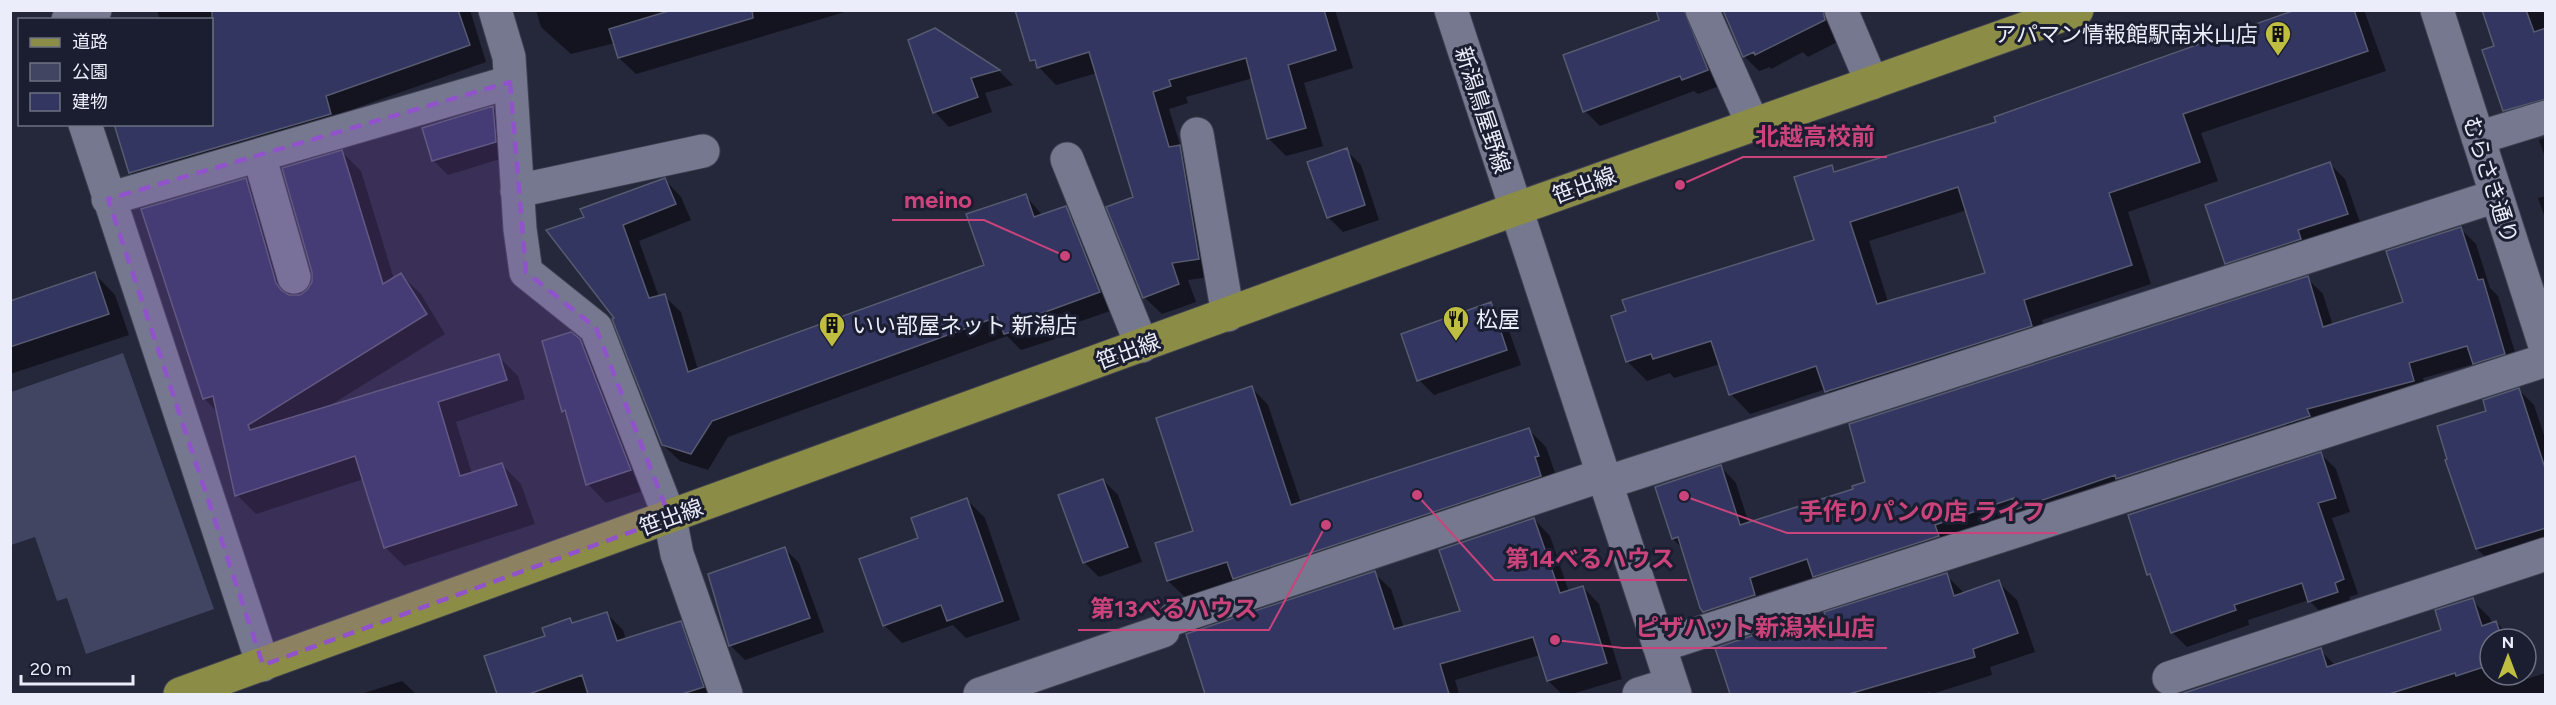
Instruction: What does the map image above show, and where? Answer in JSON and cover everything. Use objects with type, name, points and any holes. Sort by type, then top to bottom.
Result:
[{"type":"main road","name":"笹出線","points":[[180,694],[1516,209],[1872,83],[2019,20],[2077,10]]},
{"type":"street","points":[[73,18],[95,10]]},
{"type":"street","points":[[495,10],[509,57],[517,191],[526,272],[596,328],[670,518],[678,554],[726,694]]},
{"type":"street","name":"新潟鳥屋野線","points":[[1451,10],[1673,689]]},
{"type":"street","points":[[1701,10],[1753,125]]},
{"type":"street","points":[[1841,10],[1872,83]]},
{"type":"street","name":"むらさき通り","points":[[2437,10],[2496,196],[2535,279],[2546,348]]},
{"type":"street","points":[[108,199],[510,82]]},
{"type":"street","points":[[2478,138],[2546,117]]},
{"type":"street","points":[[86,126],[263,665]]},
{"type":"street","points":[[1197,134],[1228,315]]},
{"type":"street","points":[[517,191],[703,151]]},
{"type":"street","points":[[259,155],[294,277]]},
{"type":"street","points":[[1067,159],[1142,346]]},
{"type":"street","points":[[980,694],[1169,624],[1604,479],[2496,196]]},
{"type":"street","points":[[1659,646],[2546,360]]},
{"type":"street","points":[[2169,678],[2546,554]]},
{"type":"street","points":[[1639,694],[1673,689]]},
{"type":"highlighted area","points":[[510,82],[526,272],[596,328],[670,518],[263,665],[108,199]]},
{"type":"green space","points":[[123,353],[214,609],[86,654],[67,598],[57,601],[35,537],[11,545],[11,392]]},
{"type":"building","points":[[212,10],[458,10],[470,45],[326,96],[331,114],[129,173],[115,126],[213,126]]},
{"type":"building","points":[[672,10],[752,10],[753,18],[618,58],[609,29]]},
{"type":"building","points":[[1015,10],[1324,10],[1336,50],[1288,65],[1306,128],[1267,139],[1246,58],[1169,80],[1171,86],[1153,92],[1169,147],[1180,145],[1199,259],[1172,263],[1179,284],[1143,298],[1106,207],[1133,197],[1089,52],[1037,68],[1035,60],[1030,61]]},
{"type":"building","points":[[1656,10],[1684,10],[1708,70],[1682,80],[1680,76],[1583,112],[1563,55],[1659,20]]},
{"type":"building","points":[[1723,10],[1823,10],[1825,20],[1755,55],[1754,52],[1743,57]]},
{"type":"building","points":[[2295,10],[2354,10],[2368,51],[2183,114],[2200,162],[2109,193],[2132,265],[2024,300],[2032,326],[1825,392],[1816,366],[1729,395],[1711,341],[1653,359],[1651,354],[1626,362],[1611,316],[1626,311],[1622,300],[1814,240],[1794,177],[1832,165],[1834,172],[1996,122],[1994,117]],"holes":[[[1958,187],[1985,273],[1877,304],[1850,222]]]},
{"type":"building","points":[[2482,10],[2526,10],[2534,32],[2546,28],[2546,99],[2503,111],[2482,50],[2494,46]]},
{"type":"building","points":[[935,28],[1000,70],[971,78],[978,97],[933,113],[908,40]]},
{"type":"building","points":[[493,106],[496,142],[432,161],[422,128]]},
{"type":"building","points":[[1347,148],[1365,205],[1327,218],[1307,162]]},
{"type":"building","points":[[342,150],[383,284],[401,273],[427,314],[248,425],[250,430],[499,354],[507,380],[438,402],[460,476],[502,463],[517,505],[384,548],[355,456],[235,496],[213,396],[203,399],[141,209],[246,178],[276,283],[289,295],[300,295],[312,282],[312,272],[282,168]]},
{"type":"building","points":[[2330,162],[2348,214],[2298,230],[2301,239],[2225,264],[2205,205]]},
{"type":"building","points":[[665,178],[676,204],[623,225],[649,298],[665,294],[688,372],[984,265],[966,214],[1026,194],[1034,217],[1066,206],[1100,292],[1037,315],[1040,323],[1004,334],[997,317],[712,421],[691,454],[662,445],[612,319],[614,318],[546,230],[584,217],[580,209]]},
{"type":"building","points":[[2461,227],[2478,280],[2483,279],[2505,354],[2473,364],[2467,346],[2409,363],[2414,381],[2307,409],[2310,416],[2116,479],[2115,475],[2017,509],[2014,498],[1935,525],[1939,536],[1813,577],[1807,559],[1750,578],[1755,595],[1703,612],[1700,608],[1678,537],[1672,539],[1655,487],[1721,465],[1740,525],[1853,489],[1852,486],[1865,482],[1849,424],[2308,276],[2323,327],[2403,302],[2386,251]]},
{"type":"building","points":[[95,272],[109,314],[10,347],[10,301]]},
{"type":"building","points":[[1491,302],[1507,350],[1417,381],[1401,334]]},
{"type":"building","points":[[571,332],[580,339],[631,470],[586,485],[565,410],[562,412],[542,341]]},
{"type":"building","points":[[1252,386],[1291,505],[1529,428],[1539,456],[1535,457],[1541,476],[1233,579],[1227,562],[1167,581],[1155,543],[1193,531],[1156,418]]},
{"type":"building","points":[[2519,388],[2546,471],[2546,528],[2476,549],[2445,460],[2447,459],[2437,426],[2486,411],[2483,400]]},
{"type":"building","points":[[2321,452],[2336,498],[2318,503],[2344,579],[2335,583],[2338,592],[2308,602],[2302,583],[2234,605],[2236,610],[2171,633],[2150,574],[2147,575],[2128,515]]},
{"type":"building","points":[[1103,479],[1128,547],[1083,563],[1058,495]]},
{"type":"building","points":[[967,498],[1003,601],[947,621],[941,605],[883,626],[859,559],[918,538],[911,518]]},
{"type":"building","points":[[1534,518],[1560,593],[1583,586],[1607,663],[1547,681],[1533,637],[1440,664],[1449,694],[1205,694],[1186,634],[1375,571],[1394,629],[1460,611],[1439,550]]},
{"type":"building","points":[[785,547],[810,618],[729,646],[708,574]]},
{"type":"building","points":[[1947,573],[1954,596],[1999,580],[2018,633],[1973,649],[1975,657],[1849,694],[1730,694],[1715,648],[1766,631],[1769,640],[1828,623],[1824,612]]},
{"type":"building","points":[[2473,598],[2482,626],[2496,621],[2498,627],[2478,627],[2478,669],[2456,676],[2455,673],[2389,694],[2181,694],[2321,648],[2327,667],[2441,630],[2435,610]]},
{"type":"building","points":[[607,612],[617,641],[681,621],[704,687],[682,694],[588,694],[582,675],[529,694],[497,694],[484,656],[545,636],[542,628],[570,618],[572,623]]},
{"type":"place","name":"アパマン情報館駅南米山店","points":[[2278,57]]},
{"type":"place","name":"北越高校前","points":[[1680,185]]},
{"type":"place","name":"meino","points":[[1065,256]]},
{"type":"place","name":"松屋","points":[[1456,342]]},
{"type":"place","name":"いい部屋ネット 新潟店","points":[[832,348]]},
{"type":"place","name":"第14べるハウス","points":[[1417,495]]},
{"type":"place","name":"手作りパンの店 ライフ","points":[[1684,496]]},
{"type":"place","name":"第13べるハウス","points":[[1326,525]]},
{"type":"place","name":"ピザハット新潟米山店","points":[[1555,640]]}]
